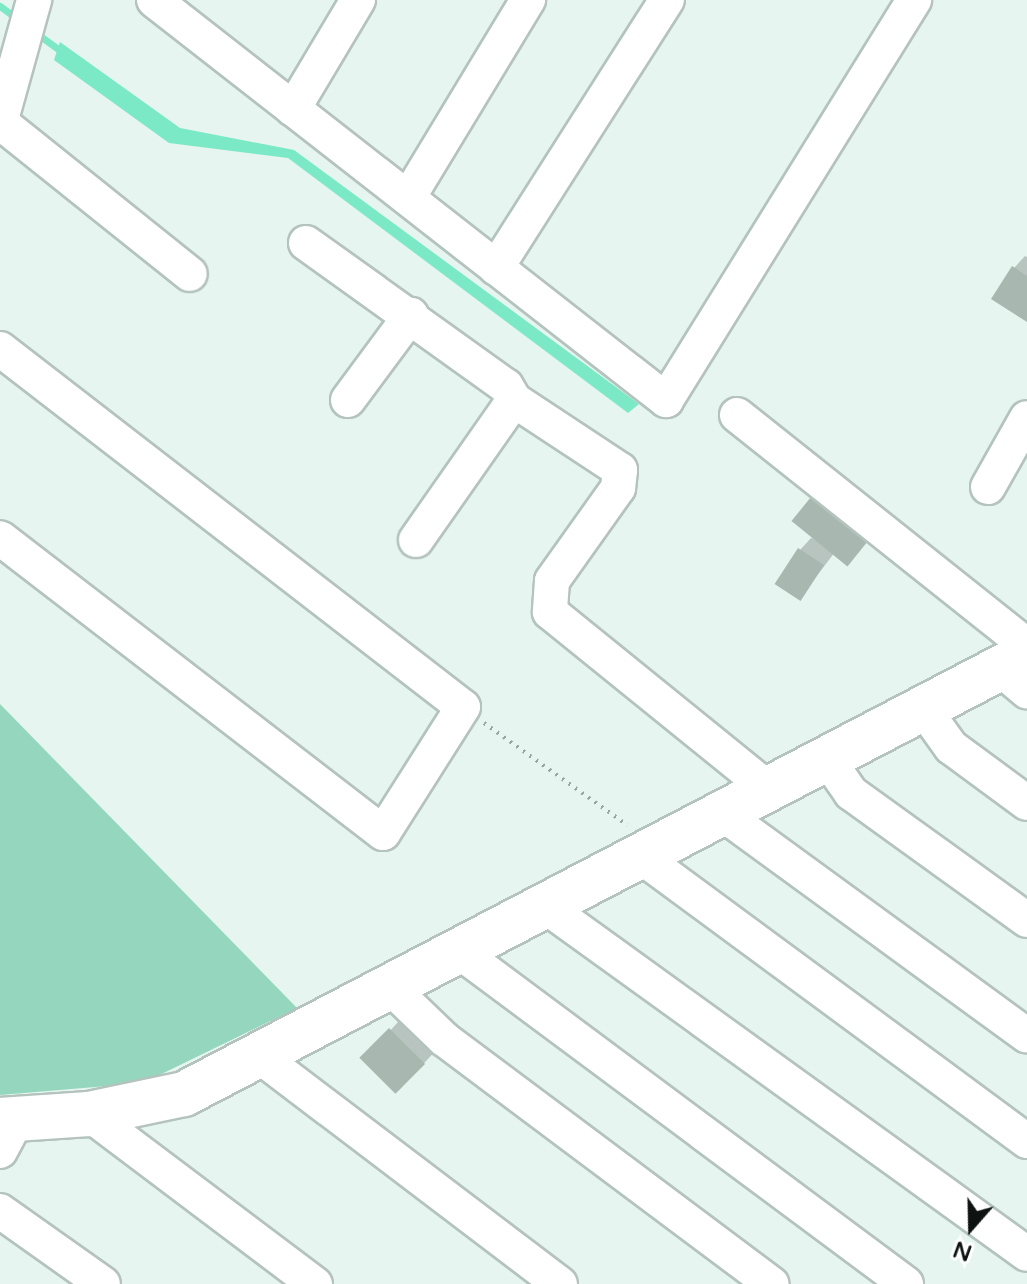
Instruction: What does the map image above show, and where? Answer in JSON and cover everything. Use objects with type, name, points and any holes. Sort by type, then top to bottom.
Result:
[{"type":"main road","points":[[6,1130],[184,1094],[262,1058],[389,986],[652,853],[766,787],[923,708],[1020,665]]},
{"type":"street","points":[[154,0],[666,400],[914,0]]},
{"type":"street","points":[[293,109],[358,0]]},
{"type":"street","points":[[408,198],[528,0]]},
{"type":"street","points":[[496,268],[667,0]]},
{"type":"street","points":[[33,5],[0,123],[190,274]]},
{"type":"street","points":[[306,243],[411,315],[506,386],[514,400],[620,470],[618,488],[552,581],[550,612],[766,787]]},
{"type":"street","points":[[348,400],[411,315]]},
{"type":"street","points":[[0,349],[463,707],[383,833],[0,538]]},
{"type":"street","points":[[416,540],[514,400]]},
{"type":"street","points":[[737,415],[1020,665]]},
{"type":"street","points":[[988,487],[1027,418]]},
{"type":"street","points":[[923,708],[951,747],[1027,803]]},
{"type":"street","points":[[826,757],[851,793],[1027,920]]},
{"type":"street","points":[[723,814],[1027,1036]]},
{"type":"street","points":[[652,853],[1027,1141]]},
{"type":"street","points":[[545,906],[1027,1254]]},
{"type":"street","points":[[460,952],[906,1284]]},
{"type":"street","points":[[389,986],[444,1039],[772,1284]]},
{"type":"street","points":[[262,1058],[560,1284]]},
{"type":"street","points":[[89,1114],[315,1284]]},
{"type":"street","points":[[0,1211],[103,1284]]},
{"type":"path","points":[[463,707],[652,853]]},
{"type":"shaded area","points":[[60,42],[180,128],[294,150],[639,404],[628,413],[288,158],[169,143],[54,60]]},
{"type":"shaded area","points":[[0,704],[297,1008],[143,1083],[0,1095]]},
{"type":"building","points":[[1012,266],[1027,276],[1027,322],[991,299]]},
{"type":"building","points":[[811,497],[867,542],[847,566],[791,521]]},
{"type":"building","points":[[798,548],[824,565],[801,601],[775,584]]},
{"type":"building","points":[[389,1028],[425,1064],[395,1094],[359,1058]]},
{"type":"waterway","points":[[0,6],[20,21]]},
{"type":"waterway","points":[[36,33],[65,54]]}]
